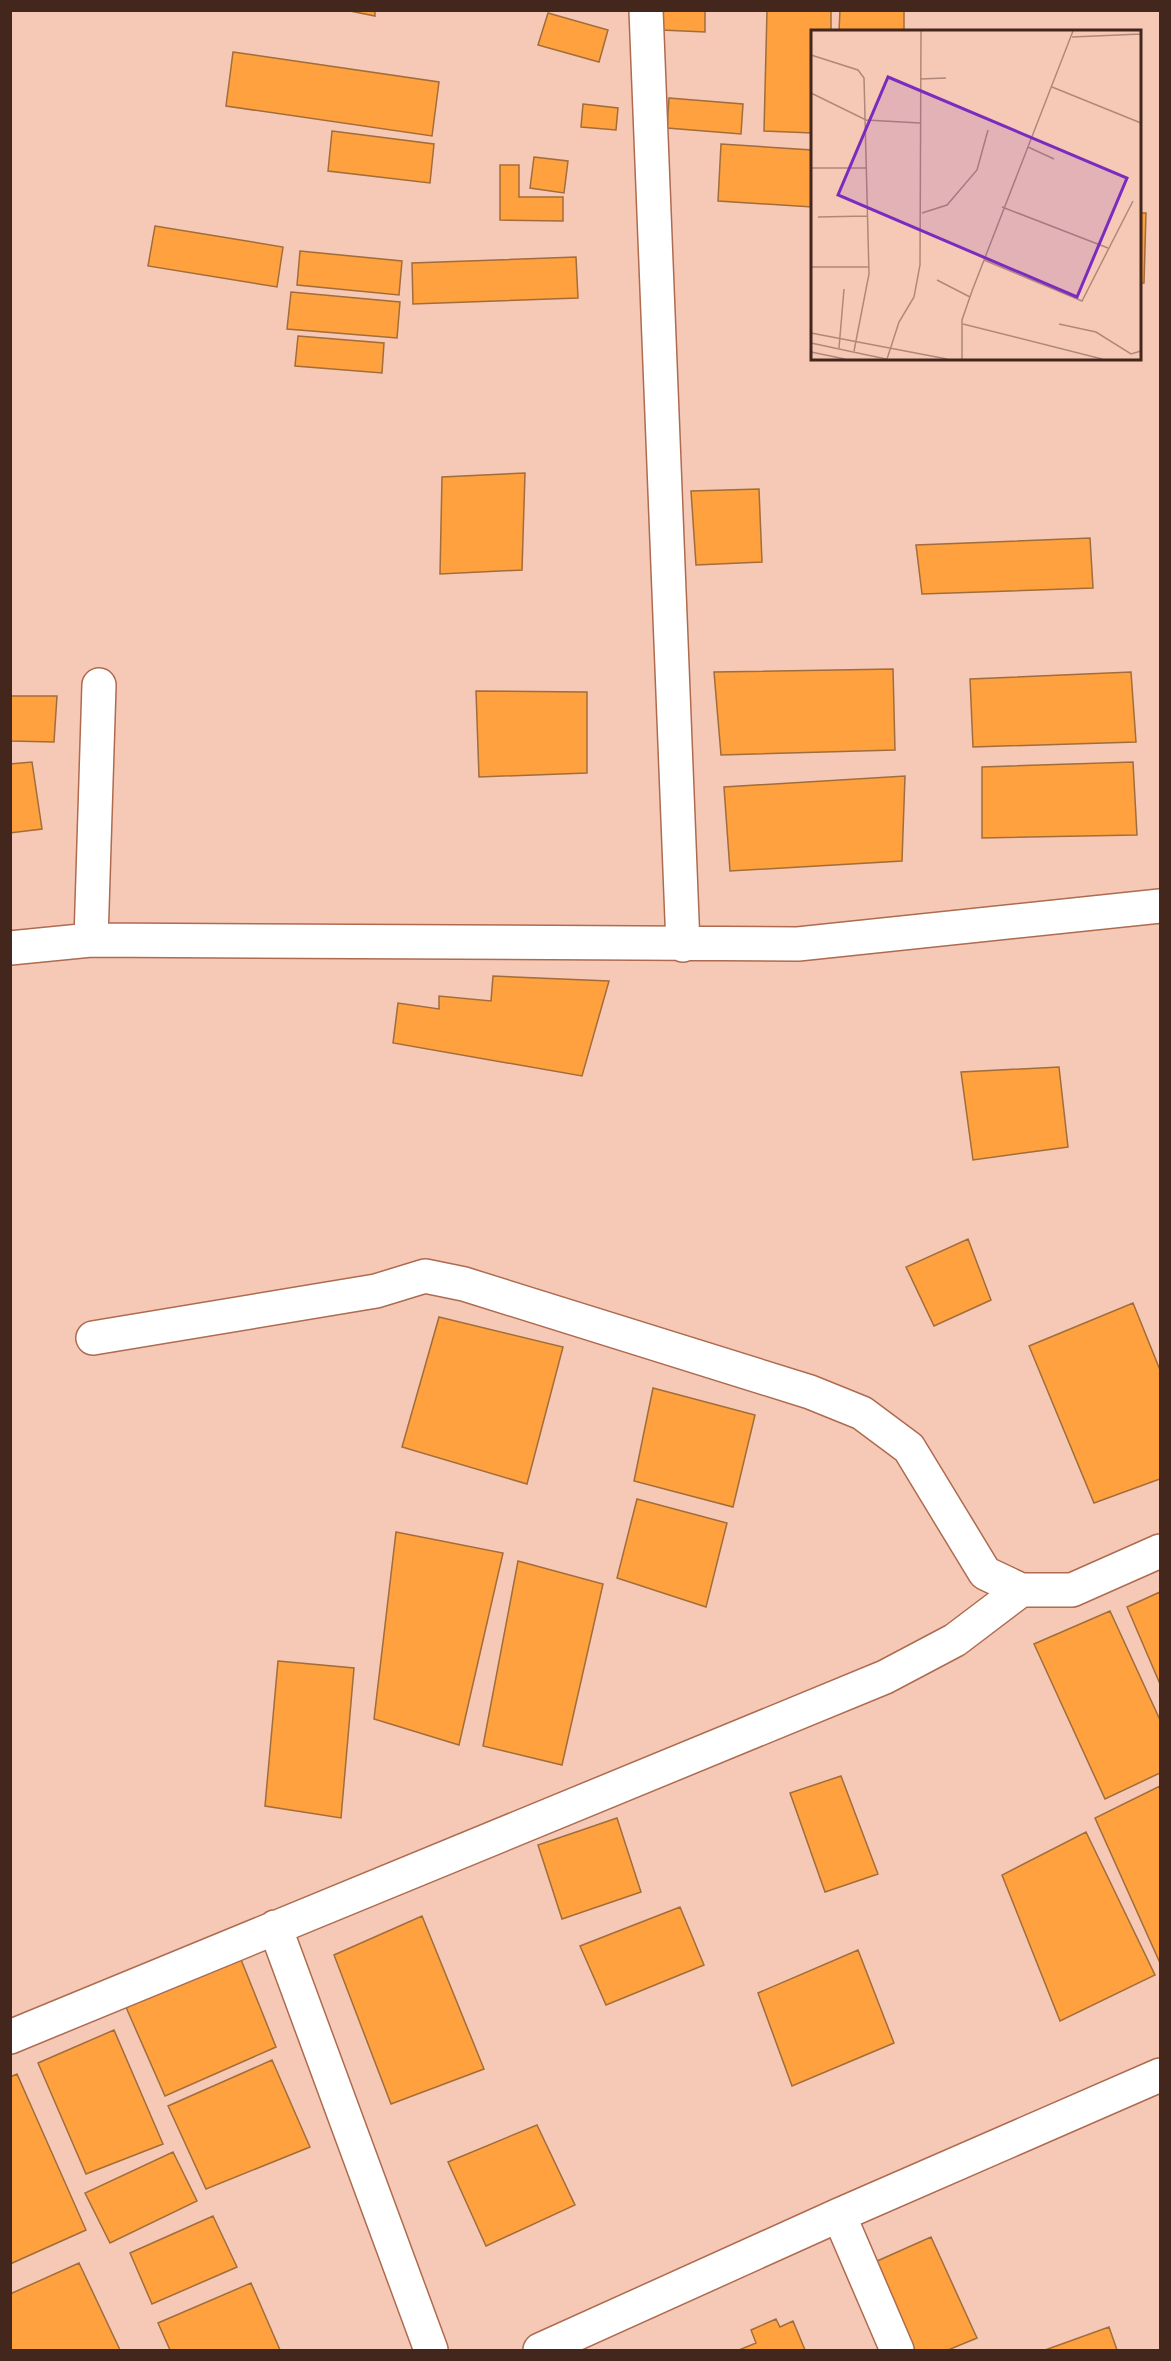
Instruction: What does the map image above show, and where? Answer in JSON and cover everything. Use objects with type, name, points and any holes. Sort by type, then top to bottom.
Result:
[{"type":"street","points":[[646,10],[683,945]]},
{"type":"street","points":[[92,939],[99,685]]},
{"type":"street","points":[[10,948],[92,939],[683,945],[798,944],[1161,906]]},
{"type":"street","points":[[93,1338],[376,1291],[425,1276],[464,1284],[810,1392],[862,1413],[909,1448],[985,1573],[1021,1590],[1072,1590],[1161,1551]]},
{"type":"street","points":[[10,2037],[885,1677],[955,1640],[1021,1590]]},
{"type":"street","points":[[275,1927],[431,2350]]},
{"type":"street","points":[[540,2350],[839,2215],[1161,2075]]},
{"type":"street","points":[[839,2215],[897,2350]]},
{"type":"building","points":[[345,10],[375,10],[375,16]]},
{"type":"building","points":[[661,10],[705,10],[705,32],[661,30]]},
{"type":"building","points":[[767,10],[831,10],[831,30],[811,30],[811,133],[764,131]]},
{"type":"building","points":[[840,10],[904,10],[904,30],[839,30]]},
{"type":"building","points":[[548,13],[608,30],[599,62],[538,45]]},
{"type":"building","points":[[233,52],[439,82],[432,136],[226,106]]},
{"type":"building","points":[[669,98],[743,104],[741,134],[667,128]]},
{"type":"building","points":[[583,104],[618,108],[616,130],[581,127]]},
{"type":"building","points":[[332,131],[434,144],[430,183],[328,171]]},
{"type":"building","points":[[721,144],[811,150],[811,207],[718,201]]},
{"type":"building","points":[[534,157],[568,161],[564,193],[530,188]]},
{"type":"building","points":[[500,165],[519,165],[519,197],[563,197],[563,221],[500,220]]},
{"type":"building","points":[[1141,213],[1146,213],[1144,283],[1141,283]]},
{"type":"building","points":[[155,226],[283,247],[277,287],[148,266]]},
{"type":"building","points":[[300,251],[402,261],[399,295],[297,285]]},
{"type":"building","points":[[576,257],[578,298],[413,304],[412,263]]},
{"type":"building","points":[[291,292],[400,302],[397,338],[287,329]]},
{"type":"building","points":[[298,336],[384,343],[382,373],[295,366]]},
{"type":"building","points":[[525,473],[522,570],[440,574],[442,477]]},
{"type":"building","points":[[759,489],[762,562],[696,565],[691,491]]},
{"type":"building","points":[[1090,538],[1093,588],[922,594],[916,545]]},
{"type":"building","points":[[893,669],[895,750],[721,755],[714,672]]},
{"type":"building","points":[[1131,672],[1136,742],[973,747],[970,679]]},
{"type":"building","points":[[476,691],[587,692],[587,773],[479,777]]},
{"type":"building","points":[[10,696],[57,696],[54,742],[10,741]]},
{"type":"building","points":[[32,762],[42,829],[10,833],[10,764]]},
{"type":"building","points":[[1133,762],[1137,835],[982,838],[982,767]]},
{"type":"building","points":[[905,776],[902,861],[730,871],[724,787]]},
{"type":"building","points":[[493,976],[609,981],[582,1076],[393,1043],[398,1003],[439,1009],[439,996],[491,1001]]},
{"type":"building","points":[[1059,1067],[1068,1147],[973,1160],[961,1072]]},
{"type":"building","points":[[968,1239],[991,1300],[934,1326],[906,1267]]},
{"type":"building","points":[[1133,1303],[1160,1370],[1160,1479],[1094,1503],[1029,1346]]},
{"type":"building","points":[[439,1317],[563,1347],[527,1484],[402,1447]]},
{"type":"building","points":[[653,1388],[755,1415],[733,1507],[634,1481]]},
{"type":"building","points":[[637,1499],[727,1523],[706,1607],[617,1578]]},
{"type":"building","points":[[396,1532],[503,1553],[459,1745],[374,1719]]},
{"type":"building","points":[[518,1561],[603,1584],[562,1765],[483,1746]]},
{"type":"building","points":[[1160,1592],[1160,1684],[1127,1607]]},
{"type":"building","points":[[1110,1611],[1160,1720],[1160,1773],[1105,1799],[1034,1644]]},
{"type":"building","points":[[278,1661],[354,1668],[341,1818],[265,1806]]},
{"type":"building","points":[[841,1776],[878,1874],[825,1892],[790,1793]]},
{"type":"building","points":[[1160,1786],[1160,1963],[1095,1818]]},
{"type":"building","points":[[617,1818],[641,1892],[562,1919],[538,1845]]},
{"type":"building","points":[[1086,1832],[1155,1975],[1060,2021],[1002,1875]]},
{"type":"building","points":[[680,1907],[704,1965],[606,2005],[580,1946]]},
{"type":"building","points":[[422,1916],[484,2069],[391,2104],[334,1955]]},
{"type":"building","points":[[858,1950],[894,2043],[792,2086],[758,1993]]},
{"type":"building","points":[[240,1957],[276,2047],[165,2096],[125,2005]]},
{"type":"building","points":[[114,2030],[163,2144],[86,2174],[38,2063]]},
{"type":"building","points":[[272,2060],[310,2147],[206,2189],[168,2106]]},
{"type":"building","points":[[17,2074],[86,2230],[10,2264],[10,2077]]},
{"type":"building","points":[[537,2125],[575,2205],[486,2246],[448,2162]]},
{"type":"building","points":[[173,2152],[197,2201],[110,2243],[85,2193]]},
{"type":"building","points":[[213,2216],[237,2267],[152,2304],[130,2253]]},
{"type":"building","points":[[931,2237],[977,2338],[948,2350],[915,2350],[875,2262]]},
{"type":"building","points":[[79,2263],[120,2350],[10,2350],[10,2294]]},
{"type":"building","points":[[251,2283],[280,2350],[170,2350],[158,2323]]},
{"type":"building","points":[[776,2319],[780,2327],[793,2321],[805,2350],[739,2350],[756,2343],[751,2330]]},
{"type":"building","points":[[1109,2327],[1117,2350],[1045,2350]]}]
